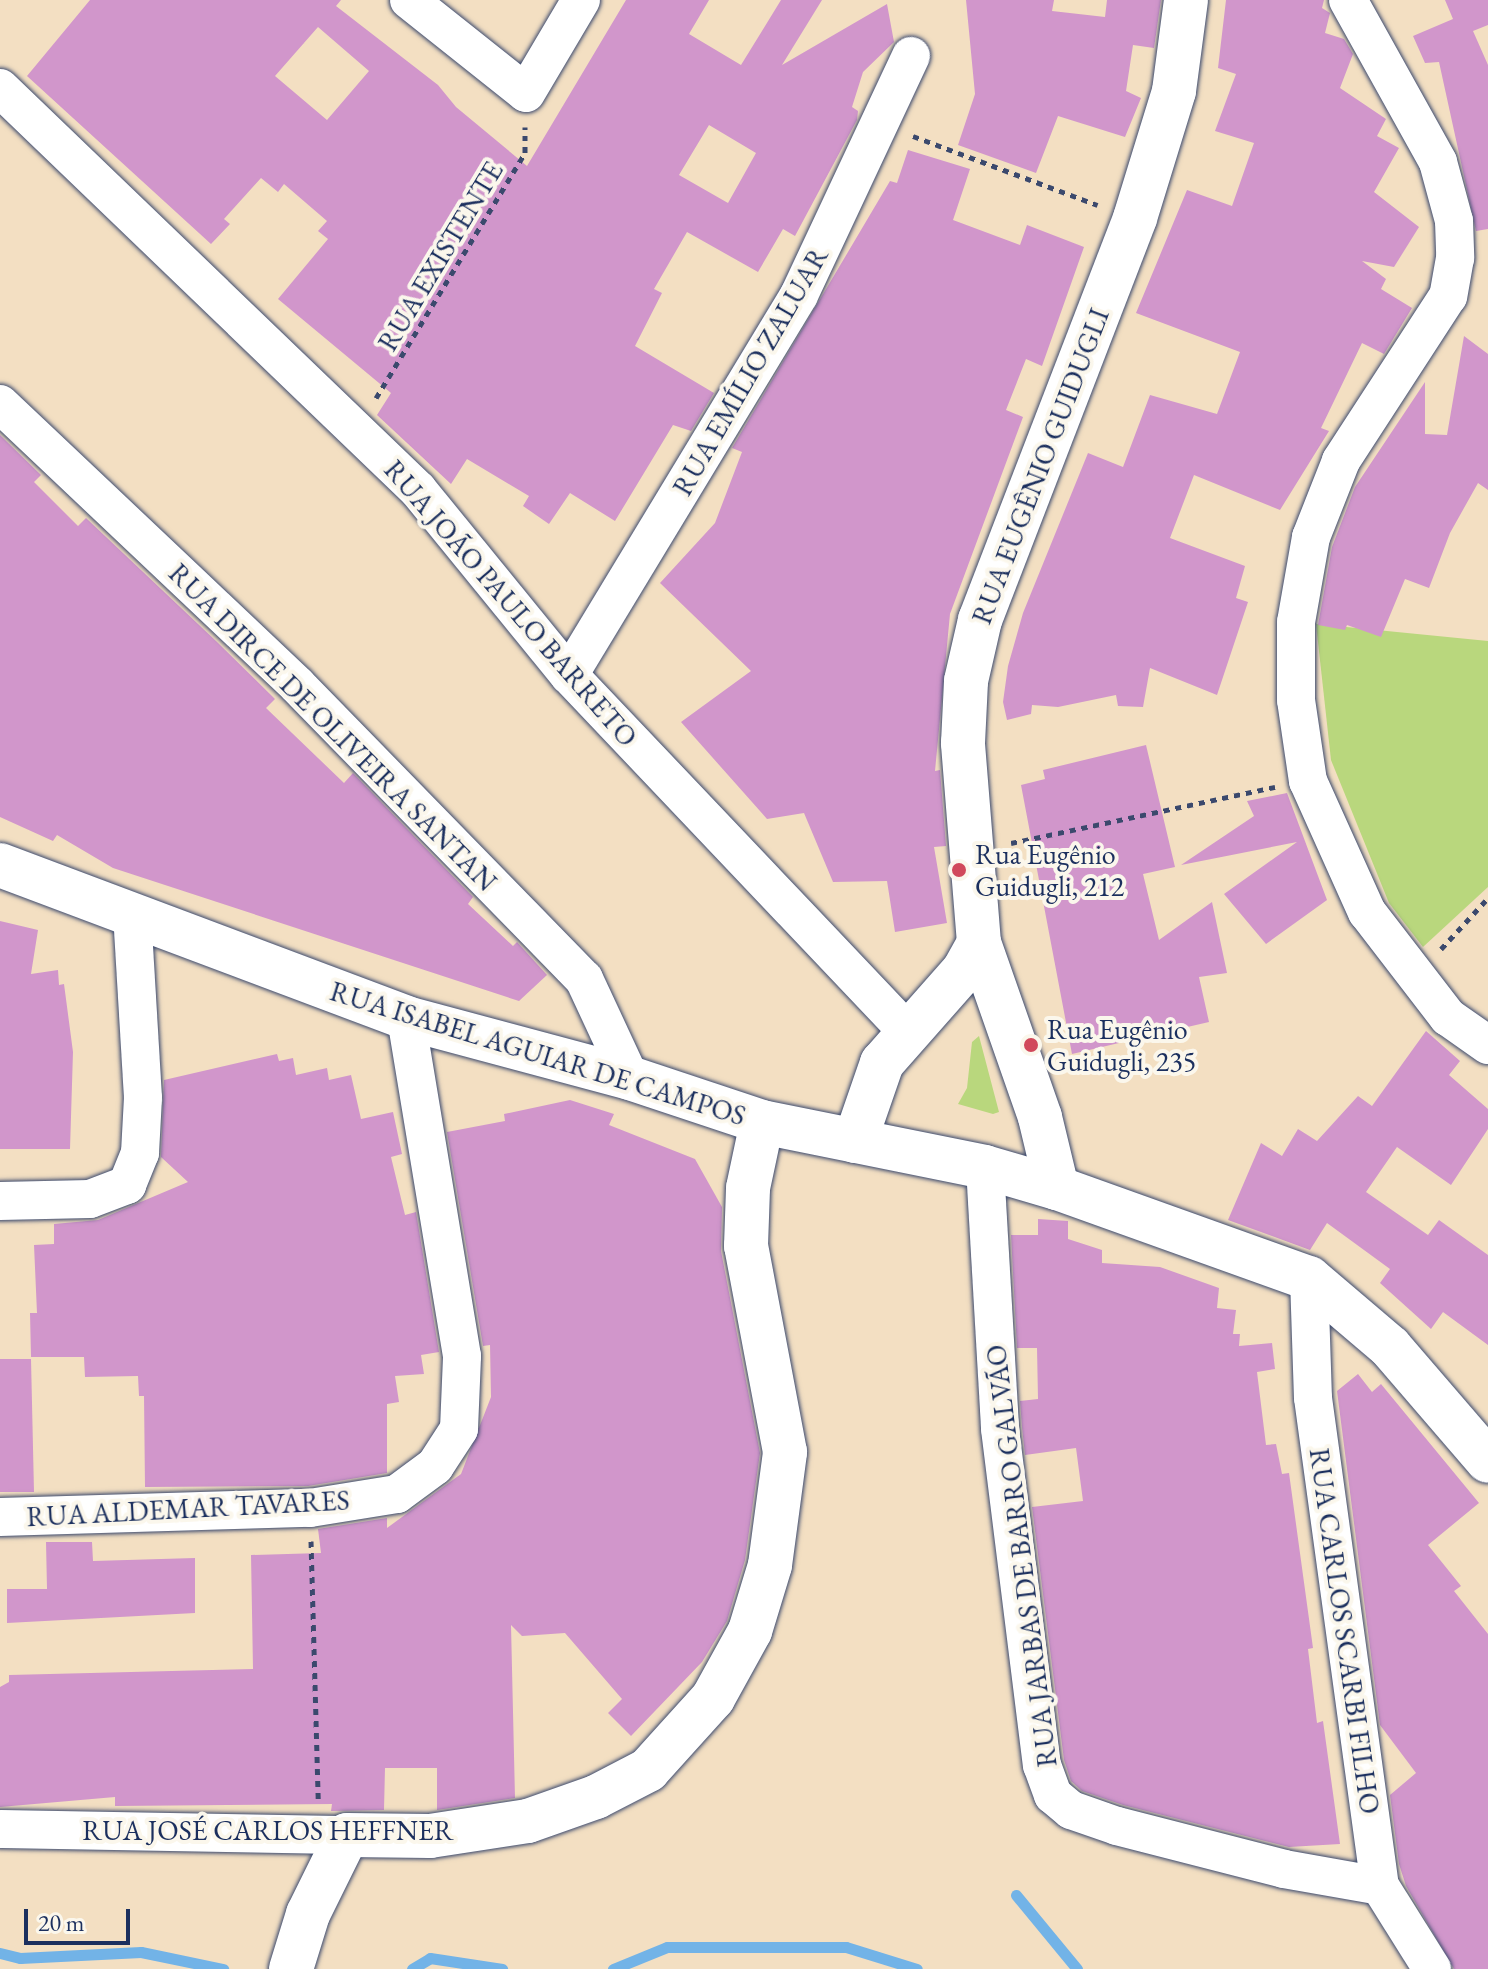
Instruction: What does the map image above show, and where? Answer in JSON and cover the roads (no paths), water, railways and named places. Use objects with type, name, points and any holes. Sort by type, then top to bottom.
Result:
[{"type":"main road","name":"RUA EUGÊNIO GUIDUGLI","points":[[1057,1188],[1040,1117],[979,943],[974,850],[963,743],[966,681],[980,620],[1135,218],[1174,91],[1186,0]]},
{"type":"main road","name":"RUA ISABEL AGUIAR DE CAMPOS","points":[[6,862],[406,1018],[630,1078],[762,1122],[985,1167],[1057,1188],[1309,1278]]},
{"type":"main road","points":[[855,1141],[882,1063],[906,1030],[964,970],[979,943]]},
{"type":"main road","name":"RUA JOSÉ CARLOS HEFFNER","points":[[333,1833],[430,1836],[514,1824],[596,1797],[648,1770],[713,1698],[750,1631],[770,1565],[785,1452],[777,1393],[746,1246],[748,1188],[762,1122]]},
{"type":"main road","points":[[1309,1278],[1390,1347],[1488,1461]]},
{"type":"main road","points":[[291,1969],[333,1833]]},
{"type":"street","points":[[409,0],[526,93],[581,0]]},
{"type":"street","points":[[1348,0],[1438,162],[1454,221],[1455,258],[1448,296],[1341,461],[1311,537],[1296,622],[1296,700],[1308,781],[1367,912],[1448,1017],[1488,1045]]},
{"type":"street","name":"RUA EMÍLIO ZALUAR","points":[[569,675],[799,295],[882,124],[911,56]]},
{"type":"street","name":"RUA JOÃO PAULO BARRETO","points":[[0,88],[418,490],[569,675],[906,1030]]},
{"type":"street","name":"RUA DIRCE DE OLIVEIRA SANTAN","points":[[0,404],[297,685],[584,979],[630,1078]]},
{"type":"street","points":[[0,1201],[90,1199],[127,1185],[140,1153],[143,1098],[132,913]]},
{"type":"street","name":"RUA ALDEMAR TAVARES","points":[[0,1517],[310,1508],[397,1494],[435,1466],[459,1429],[462,1356],[406,1018]]},
{"type":"street","name":"RUA JARBAS DE BARRO GALVÃO","points":[[985,1167],[1000,1429],[1042,1765],[1053,1795],[1071,1810],[1117,1826],[1284,1869],[1380,1886]]},
{"type":"street","name":"RUA CARLOS SCARBI FILHO","points":[[1309,1278],[1313,1398],[1380,1886],[1432,1969]]},
{"type":"street","name":"RUA JOSÉ CARLOS HEFFNER","points":[[0,1829],[333,1833]]},
{"type":"waterway","points":[[1016,1895],[1077,1969]]},
{"type":"waterway","points":[[613,1969],[667,1947],[846,1947],[917,1969]]},
{"type":"waterway","points":[[0,1953],[20,1958],[141,1952],[223,1969]]},
{"type":"waterway","points":[[412,1969],[430,1958],[502,1969]]},
{"type":"place","name":"Rua Eugênio Guidugli, 212","points":[[959,870]]},
{"type":"place","name":"Rua Eugênio Guidugli, 235","points":[[1031,1045]]}]
